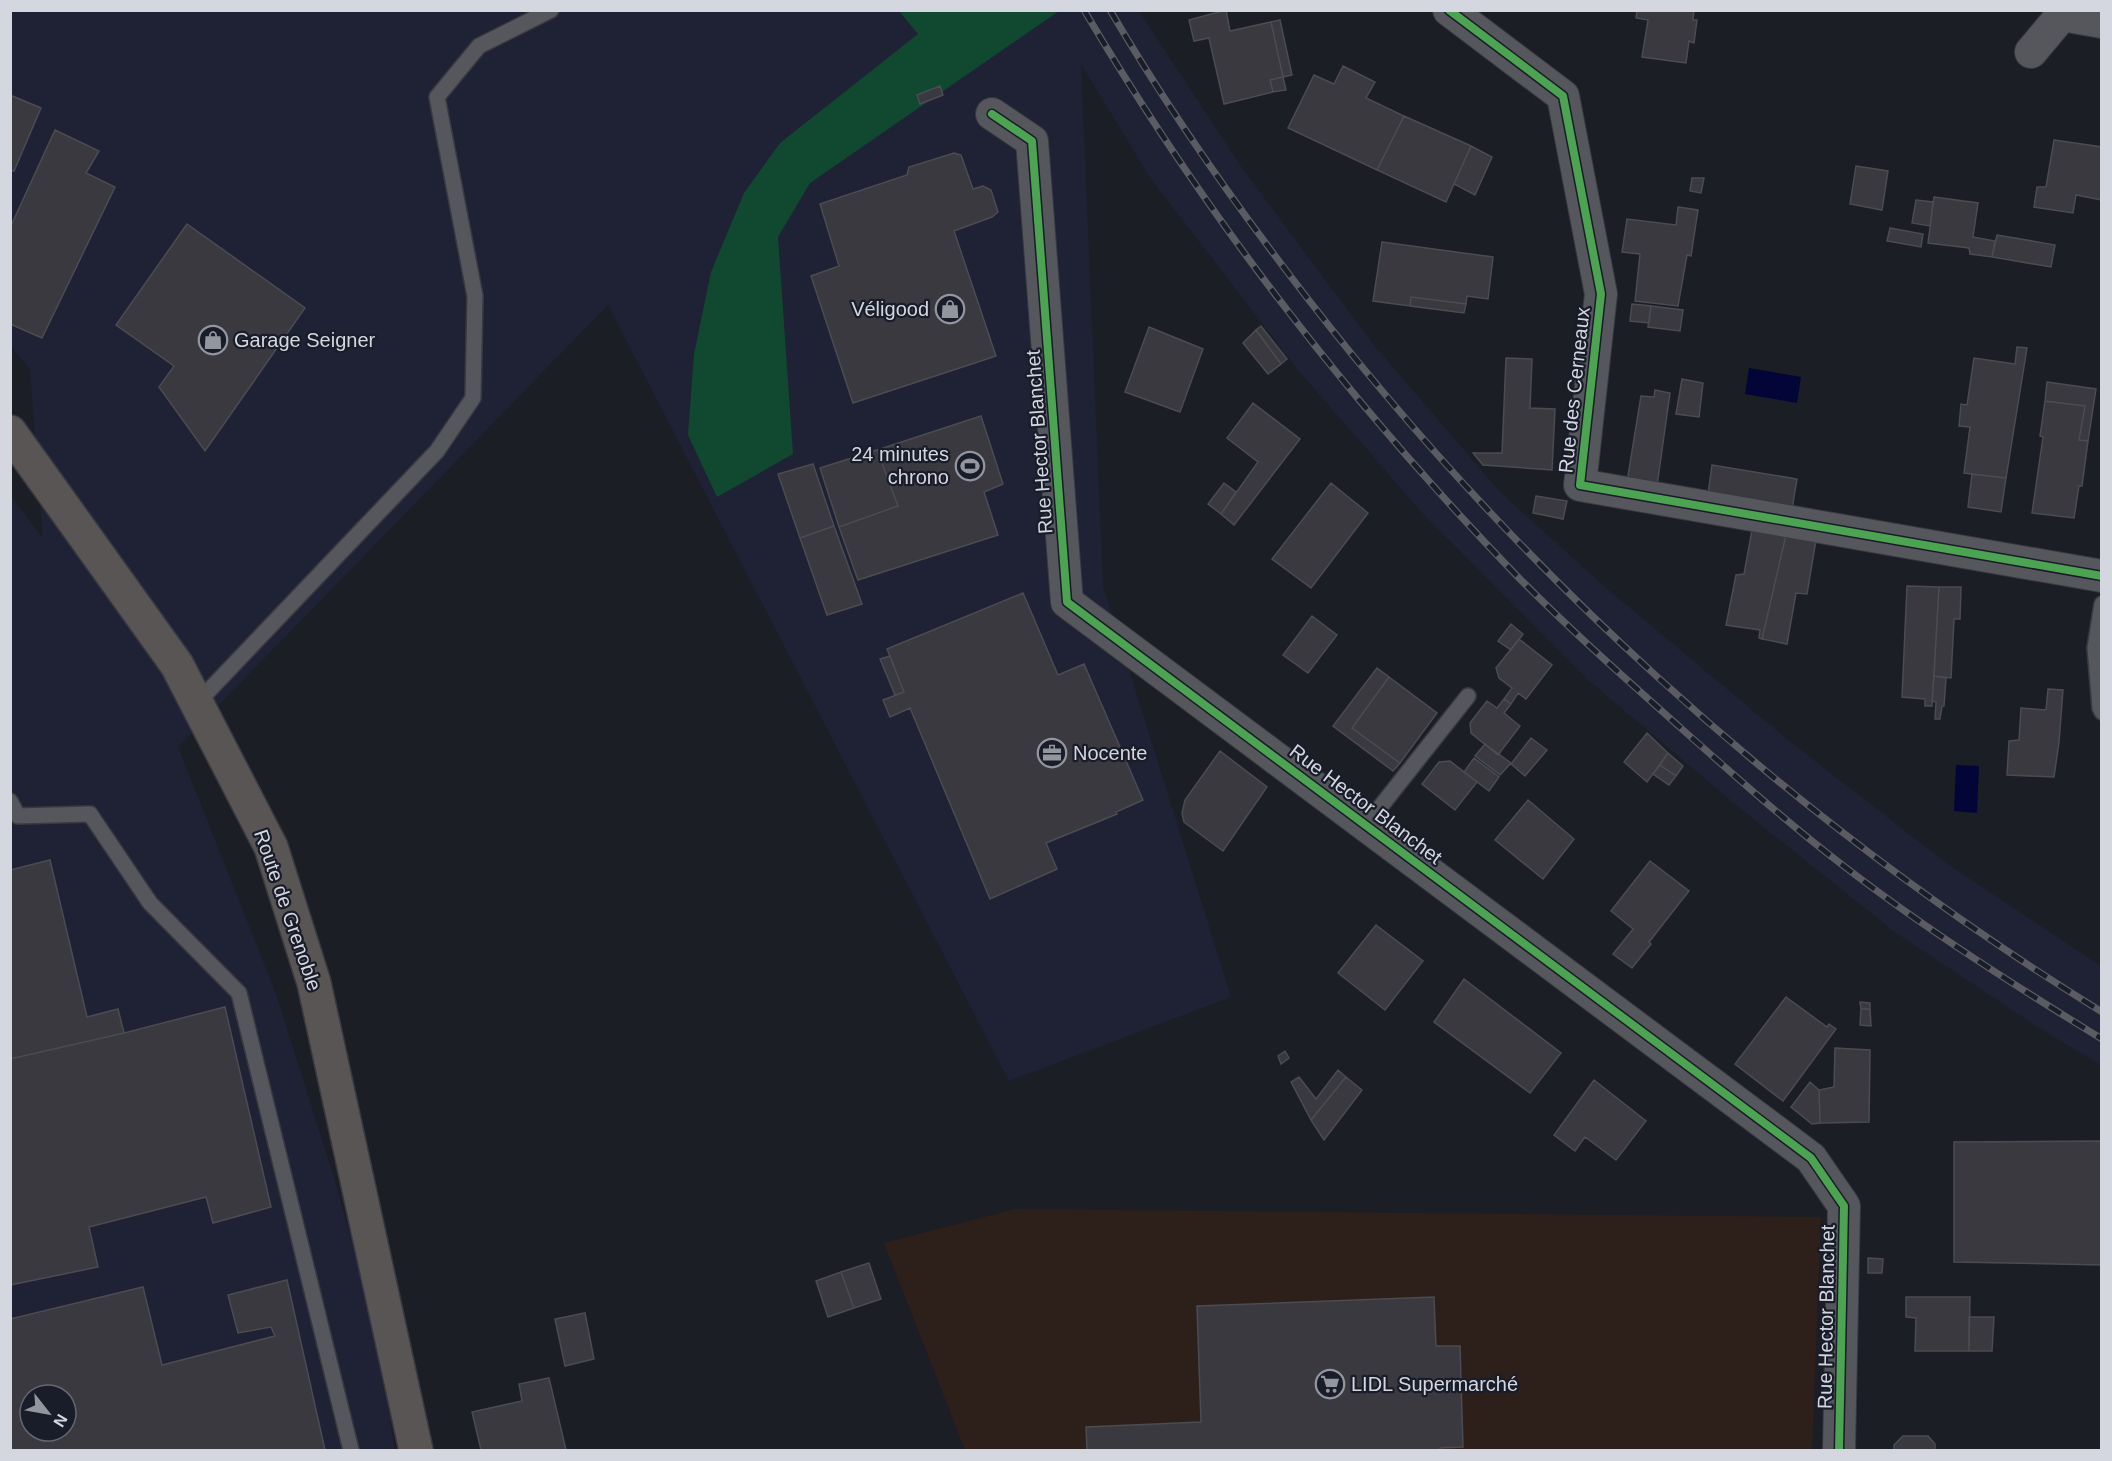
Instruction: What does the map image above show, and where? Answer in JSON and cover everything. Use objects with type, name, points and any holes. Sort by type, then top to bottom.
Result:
[{"type":"main road","name":"Route de Grenoble","points":[[10,432],[177,665],[271,847],[314,983],[416,1450]]},
{"type":"street","name":"Rue des Cerneaux","points":[[1449,10],[1563,96],[1602,294],[1580,485],[2102,576]]},
{"type":"street","points":[[2031,52],[2062,15],[2102,22]]},
{"type":"street","name":"Rue Hector Blanchet","points":[[992,114],[1032,141],[1067,602],[1812,1158],[1844,1206],[1839,1450]]},
{"type":"lane","points":[[197,703],[437,451],[473,398],[475,296],[437,98],[479,46],[551,10]]},
{"type":"lane","points":[[2102,604],[2095,648],[2102,712]]},
{"type":"lane","points":[[1366,825],[1468,696]]},
{"type":"lane","points":[[10,801],[18,816],[90,814],[150,903],[239,993],[351,1450]]},
{"type":"shaded area","points":[[11,11],[1139,11],[1242,168],[1374,345],[1499,491],[1606,588],[1788,740],[1949,865],[2101,966],[2101,1065],[2041,1029],[1895,932],[1741,809],[1587,679],[1425,516],[1298,370],[1151,179],[1081,64],[1103,586],[1231,997],[1009,1081],[608,305],[178,747],[276,994],[335,1181],[384,1362],[394,1450],[11,1450],[10,495],[43,538],[30,369],[11,347]]},
{"type":"shaded area","points":[[1749,368],[1801,377],[1797,403],[1745,394]]},
{"type":"shaded area","points":[[1956,765],[1979,766],[1977,813],[1954,811]]},
{"type":"shaded area","points":[[1015,1209],[1821,1217],[1812,1450],[965,1450],[884,1243]]},
{"type":"green space","points":[[899,11],[1059,11],[810,183],[778,237],[793,454],[717,497],[688,435],[694,354],[711,272],[744,193],[780,143],[918,34]]},
{"type":"building","points":[[1226,10],[1230,31],[1271,22],[1283,77],[1270,80],[1273,92],[1224,104],[1209,38],[1194,41],[1189,20]]},
{"type":"building","points":[[1637,10],[1694,10],[1693,20],[1697,20],[1694,43],[1689,41],[1686,63],[1642,57],[1648,20],[1636,18]]},
{"type":"building","points":[[1280,20],[1292,75],[1283,77],[1271,22]]},
{"type":"building","points":[[1343,66],[1375,82],[1366,98],[1404,116],[1377,170],[1288,128],[1314,75],[1334,84]]},
{"type":"building","points":[[1283,77],[1286,90],[1273,92],[1270,80]]},
{"type":"building","points":[[940,86],[943,95],[920,104],[917,95]]},
{"type":"building","points":[[10,95],[41,108],[14,171],[10,170]]},
{"type":"building","points":[[1404,116],[1471,146],[1446,202],[1377,170]]},
{"type":"building","points":[[55,130],[99,151],[86,173],[115,187],[42,338],[10,324],[10,228]]},
{"type":"building","points":[[2054,140],[2102,147],[2102,200],[2076,195],[2073,213],[2034,207],[2037,187],[2046,187]]},
{"type":"building","points":[[1471,146],[1492,157],[1475,195],[1454,184]]},
{"type":"building","points":[[954,153],[961,155],[973,189],[983,186],[991,190],[998,212],[992,217],[954,231],[996,356],[853,403],[811,276],[839,266],[820,204],[907,175],[909,167]]},
{"type":"building","points":[[1856,166],[1888,171],[1882,210],[1850,204]]},
{"type":"building","points":[[1692,178],[1704,178],[1701,193],[1690,191]]},
{"type":"building","points":[[1934,197],[1978,203],[1973,237],[1995,241],[1992,257],[1970,254],[1969,248],[1928,243]]},
{"type":"building","points":[[1916,200],[1933,202],[1930,226],[1912,223]]},
{"type":"building","points":[[1678,207],[1698,210],[1691,256],[1687,255],[1678,306],[1635,301],[1640,254],[1622,252],[1627,219],[1676,225]]},
{"type":"building","points":[[187,224],[305,308],[205,451],[159,387],[174,366],[116,325]]},
{"type":"building","points":[[1890,228],[1923,234],[1921,247],[1887,241]]},
{"type":"building","points":[[1997,235],[2055,245],[2051,267],[1992,257]]},
{"type":"building","points":[[1382,242],[1493,257],[1488,299],[1467,296],[1466,304],[1411,297],[1410,306],[1373,301]]},
{"type":"building","points":[[1411,297],[1466,304],[1464,313],[1410,306]]},
{"type":"building","points":[[1632,304],[1651,306],[1649,323],[1630,321]]},
{"type":"building","points":[[1651,306],[1683,310],[1680,331],[1648,327]]},
{"type":"building","points":[[1261,326],[1287,359],[1281,364],[1256,330]]},
{"type":"building","points":[[1149,327],[1203,349],[1180,412],[1125,392]]},
{"type":"building","points":[[1256,330],[1281,364],[1268,374],[1243,343]]},
{"type":"building","points":[[2017,347],[2027,348],[2006,478],[1964,473],[1970,427],[1959,426],[1961,404],[1967,405],[1974,358],[2015,364]]},
{"type":"building","points":[[1506,358],[1532,359],[1530,408],[1555,409],[1552,470],[1483,465],[1473,453],[1502,453]]},
{"type":"building","points":[[1682,379],[1703,383],[1699,417],[1676,414]]},
{"type":"building","points":[[2047,382],[2096,389],[2088,441],[2079,440],[2085,406],[2045,401]]},
{"type":"building","points":[[1655,390],[1670,393],[1656,493],[1626,488],[1641,396],[1654,397]]},
{"type":"building","points":[[2045,401],[2085,406],[2079,440],[2088,441],[2082,486],[2079,486],[2074,518],[2032,513],[2043,437],[2040,436]]},
{"type":"building","points":[[1253,403],[1300,439],[1234,525],[1221,514],[1258,462],[1227,438]]},
{"type":"building","points":[[981,416],[1003,484],[984,492],[998,535],[858,580],[839,527],[898,506],[877,450]]},
{"type":"building","points":[[877,450],[898,506],[839,527],[820,468]]},
{"type":"building","points":[[813,464],[834,526],[800,538],[778,474]]},
{"type":"building","points":[[1712,465],[1797,479],[1791,515],[1707,501]]},
{"type":"building","points":[[1972,474],[2006,478],[2001,512],[1968,507]]},
{"type":"building","points":[[1224,483],[1236,492],[1221,514],[1208,504]]},
{"type":"building","points":[[1331,483],[1368,513],[1311,588],[1272,559]]},
{"type":"building","points":[[1536,496],[1567,501],[1563,519],[1533,513]]},
{"type":"building","points":[[834,526],[862,604],[827,615],[800,538]]},
{"type":"building","points":[[1752,530],[1786,535],[1762,639],[1759,638],[1760,630],[1726,625],[1736,575],[1744,574]]},
{"type":"building","points":[[1786,535],[1816,540],[1807,594],[1796,593],[1787,644],[1762,639]]},
{"type":"building","points":[[1907,586],[1939,587],[1932,706],[1925,706],[1925,699],[1902,697]]},
{"type":"building","points":[[1939,587],[1961,587],[1960,619],[1954,619],[1951,678],[1934,676]]},
{"type":"building","points":[[1023,593],[1058,675],[1084,664],[1143,800],[1116,812],[1117,814],[1046,843],[1057,869],[990,899],[910,708],[890,717],[883,700],[904,692],[887,649]]},
{"type":"building","points":[[1312,616],[1337,635],[1308,673],[1283,655]]},
{"type":"building","points":[[1511,624],[1523,634],[1511,650],[1498,641]]},
{"type":"building","points":[[1519,639],[1552,665],[1526,699],[1518,693],[1511,704],[1504,699],[1512,688],[1499,678],[1496,668]]},
{"type":"building","points":[[890,656],[904,692],[895,695],[880,659]]},
{"type":"building","points":[[1377,668],[1389,677],[1352,728],[1400,763],[1393,771],[1333,726]]},
{"type":"building","points":[[1934,676],[1946,678],[1944,706],[1942,706],[1940,719],[1935,719],[1936,702],[1932,701]]},
{"type":"building","points":[[1389,677],[1437,713],[1400,763],[1352,728]]},
{"type":"building","points":[[2048,689],[2063,690],[2054,777],[2007,775],[2009,741],[2019,740],[2021,708],[2046,710]]},
{"type":"building","points":[[1504,699],[1511,704],[1504,713],[1520,726],[1498,755],[1471,733],[1470,723],[1487,701],[1497,708]]},
{"type":"building","points":[[1647,733],[1668,753],[1647,782],[1624,762]]},
{"type":"building","points":[[1531,738],[1547,750],[1525,776],[1511,764]]},
{"type":"building","points":[[1485,744],[1511,763],[1500,775],[1475,756]]},
{"type":"building","points":[[1220,751],[1267,787],[1223,851],[1184,822],[1182,813],[1185,800]]},
{"type":"building","points":[[1668,753],[1683,766],[1676,776],[1660,765]]},
{"type":"building","points":[[1474,758],[1499,777],[1489,791],[1464,772]]},
{"type":"building","points":[[1450,761],[1477,782],[1455,810],[1422,784],[1439,762]]},
{"type":"building","points":[[1660,765],[1676,776],[1669,785],[1653,774]]},
{"type":"building","points":[[1528,800],[1574,839],[1543,879],[1495,840]]},
{"type":"building","points":[[50,860],[87,1017],[118,1009],[124,1033],[10,1059],[10,870]]},
{"type":"building","points":[[1650,861],[1689,891],[1649,942],[1651,944],[1632,968],[1613,954],[1633,929],[1611,911]]},
{"type":"building","points":[[1376,925],[1423,961],[1385,1010],[1338,973]]},
{"type":"building","points":[[1464,979],[1561,1053],[1530,1093],[1434,1022]]},
{"type":"building","points":[[1786,997],[1827,1027],[1829,1024],[1836,1029],[1783,1101],[1735,1064]]},
{"type":"building","points":[[1860,1002],[1870,1003],[1870,1009],[1861,1009]]},
{"type":"building","points":[[225,1007],[271,1207],[213,1223],[206,1197],[89,1227],[98,1267],[10,1285],[10,1059]]},
{"type":"building","points":[[1861,1009],[1870,1009],[1871,1026],[1860,1025]]},
{"type":"building","points":[[1835,1048],[1870,1050],[1869,1122],[1820,1123],[1819,1090],[1834,1087]]},
{"type":"building","points":[[1285,1051],[1289,1058],[1281,1064],[1278,1056]]},
{"type":"building","points":[[1338,1070],[1346,1077],[1311,1120],[1291,1082],[1299,1077],[1316,1099]]},
{"type":"building","points":[[1346,1077],[1362,1090],[1324,1140],[1311,1120]]},
{"type":"building","points":[[1594,1080],[1646,1121],[1616,1160],[1585,1137],[1575,1151],[1554,1135]]},
{"type":"building","points":[[1810,1082],[1819,1090],[1820,1123],[1812,1124],[1791,1107]]},
{"type":"building","points":[[2102,1141],[2102,1265],[1954,1262],[1954,1142]]},
{"type":"building","points":[[1868,1258],[1883,1259],[1882,1273],[1868,1273]]},
{"type":"building","points":[[869,1263],[881,1299],[854,1308],[841,1272]]},
{"type":"building","points":[[841,1272],[854,1308],[828,1317],[816,1281]]},
{"type":"building","points":[[287,1280],[325,1450],[10,1450],[10,1319],[143,1287],[162,1365],[275,1336],[271,1327],[238,1333],[228,1295]]},
{"type":"building","name":"LIDL Supermarché","points":[[1434,1297],[1436,1346],[1460,1346],[1463,1447],[1440,1448],[1440,1450],[1087,1450],[1086,1427],[1201,1422],[1197,1306]]},
{"type":"building","points":[[1906,1297],[1970,1297],[1969,1351],[1915,1351],[1916,1318],[1906,1317]]},
{"type":"building","points":[[585,1313],[594,1359],[565,1366],[555,1319]]},
{"type":"building","points":[[1969,1317],[1994,1317],[1992,1351],[1969,1351]]},
{"type":"building","points":[[549,1378],[566,1450],[481,1450],[472,1412],[522,1401],[519,1384]]},
{"type":"building","points":[[1903,1436],[1928,1436],[1935,1444],[1935,1450],[1894,1450],[1894,1445]]},
{"type":"railway","points":[[1084,10],[1179,161],[1230,234],[1284,305],[1396,443],[1516,575],[1640,692],[1824,851],[1939,935],[2102,1039]]},
{"type":"railway","points":[[1110,10],[1192,140],[1282,265],[1369,375],[1460,480],[1556,581],[1657,677],[1762,768],[1872,855],[1985,936],[2102,1012]]},
{"type":"cycle path","points":[[1449,10],[1563,96],[1601,294],[1580,485],[2102,576]]},
{"type":"cycle path","points":[[992,114],[1032,141],[1067,602],[1811,1158],[1844,1206],[1839,1450]]},
{"type":"place","name":"Véligood","points":[[950,309]]},
{"type":"place","name":"Garage Seigner","points":[[213,340]]},
{"type":"place","name":"24 minutes chrono","points":[[970,466]]},
{"type":"place","name":"Nocente","points":[[1052,753]]},
{"type":"place","name":"LIDL Supermarché","points":[[1330,1384]]}]
